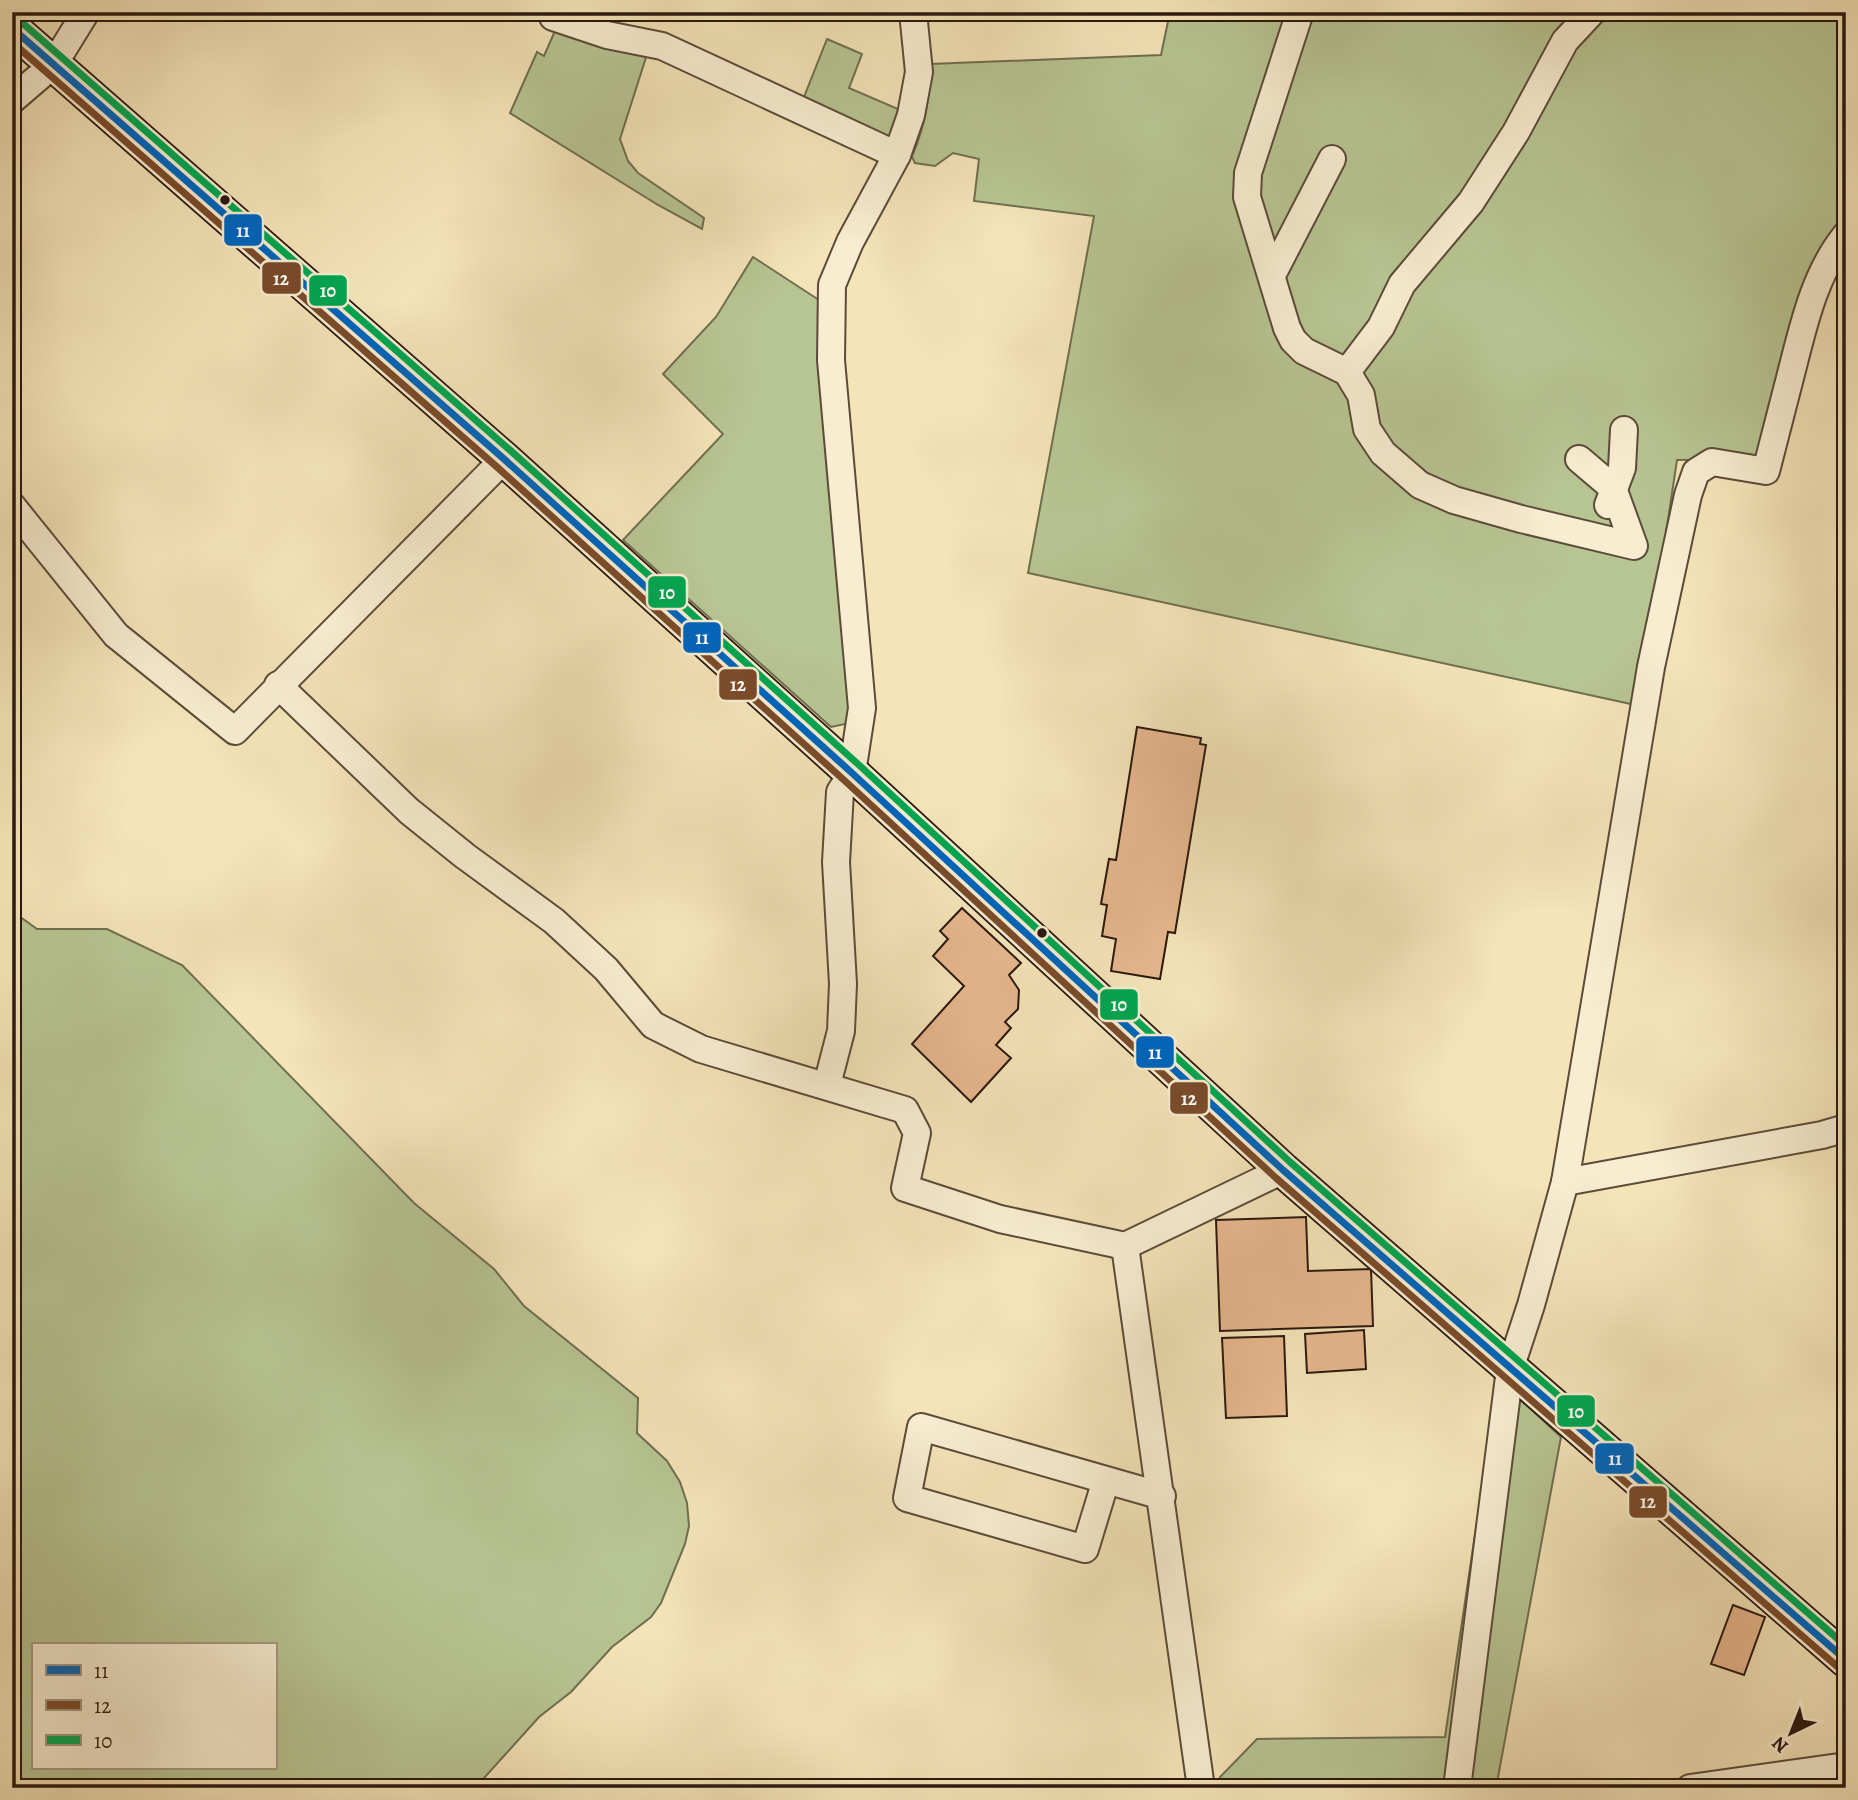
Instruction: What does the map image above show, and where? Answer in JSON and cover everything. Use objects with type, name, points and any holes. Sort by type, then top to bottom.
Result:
[{"type":"main road","points":[[12,28],[503,459],[852,773],[1283,1170],[1846,1660]]},
{"type":"street","points":[[12,100],[54,64],[86,12]]},
{"type":"street","points":[[1300,12],[1248,173],[1247,197],[1293,340],[1304,351],[1347,372],[1361,395],[1367,429],[1383,453],[1420,485],[1454,500],[1546,526],[1634,546],[1613,488],[1579,459]]},
{"type":"street","points":[[1347,372],[1381,327],[1402,284],[1471,202],[1516,132],[1565,41],[1592,12]]},
{"type":"street","points":[[827,1086],[841,1031],[843,984],[836,862],[841,792],[852,773],[862,708],[831,359],[832,285],[850,242],[897,155],[911,115],[919,72],[910,14]]},
{"type":"street","points":[[554,17],[612,23],[897,155]]},
{"type":"street","points":[[1272,275],[1332,159]]},
{"type":"street","points":[[1457,1788],[1510,1369],[1565,1182],[1651,667],[1688,495],[1696,472],[1712,462],[1766,471],[1816,285],[1834,249],[1846,235]]},
{"type":"street","points":[[1598,537],[1622,468],[1623,430]]},
{"type":"street","points":[[12,506],[117,635],[235,731],[503,459]]},
{"type":"street","points":[[278,685],[409,811],[465,856],[554,920],[606,969],[653,1025],[701,1049],[905,1110],[917,1133],[905,1188],[1000,1219],[1125,1246],[1283,1170]]},
{"type":"street","points":[[1565,1182],[1822,1135],[1846,1128]]},
{"type":"street","points":[[1125,1246],[1201,1788]]},
{"type":"street","points":[[1106,1480],[1085,1549],[907,1498],[921,1427],[1162,1496]]},
{"type":"street","points":[[1690,1788],[1846,1766]]},
{"type":"green space","points":[[1170,12],[1846,12],[1846,226],[1761,459],[1677,460],[1640,706],[1028,573],[1094,216],[974,201],[979,159],[953,153],[935,166],[915,163],[912,157],[926,112],[930,64],[1161,55]]},
{"type":"green space","points":[[558,24],[649,48],[620,139],[628,161],[638,173],[704,218],[702,229],[658,205],[510,113],[537,52],[544,56]]},
{"type":"green space","points":[[827,39],[862,54],[849,88],[898,109],[891,138],[884,140],[802,102]]},
{"type":"green space","points":[[753,257],[822,302],[850,723],[831,727],[623,540],[723,434],[663,374],[716,317]]},
{"type":"green space","points":[[12,911],[37,929],[107,929],[182,965],[414,1203],[494,1269],[524,1306],[638,1398],[637,1433],[667,1461],[680,1482],[687,1503],[689,1526],[685,1544],[661,1603],[651,1617],[612,1647],[571,1692],[539,1717],[475,1788],[12,1788]]},
{"type":"green space","points":[[1498,1379],[1561,1437],[1496,1788],[1221,1788],[1220,1777],[1257,1739],[1445,1737]]},
{"type":"building","points":[[1137,727],[1201,738],[1200,744],[1206,745],[1175,933],[1168,932],[1160,979],[1111,971],[1116,939],[1102,936],[1107,905],[1101,904],[1109,859],[1116,860]]},
{"type":"building","points":[[962,908],[1021,963],[1009,975],[1019,990],[1018,1009],[1005,1022],[1011,1028],[996,1045],[1011,1058],[971,1102],[912,1044],[964,986],[933,956],[948,939],[940,931]]},
{"type":"building","points":[[1306,1217],[1308,1271],[1371,1269],[1373,1326],[1220,1331],[1216,1220]]},
{"type":"building","points":[[1364,1330],[1366,1369],[1307,1373],[1305,1334]]},
{"type":"building","points":[[1284,1336],[1287,1416],[1226,1418],[1222,1338]]},
{"type":"building","points":[[1733,1605],[1765,1617],[1744,1675],[1711,1664]]},
{"type":"transit line","name":"10","points":[[19,20],[511,451],[859,765],[1290,1162],[1846,1646]]},
{"type":"transit line","name":"11","points":[[12,28],[504,459],[852,773],[1283,1170],[1846,1660]]},
{"type":"transit line","name":"12","points":[[12,42],[497,467],[845,781],[1276,1178],[1839,1668]]}]
